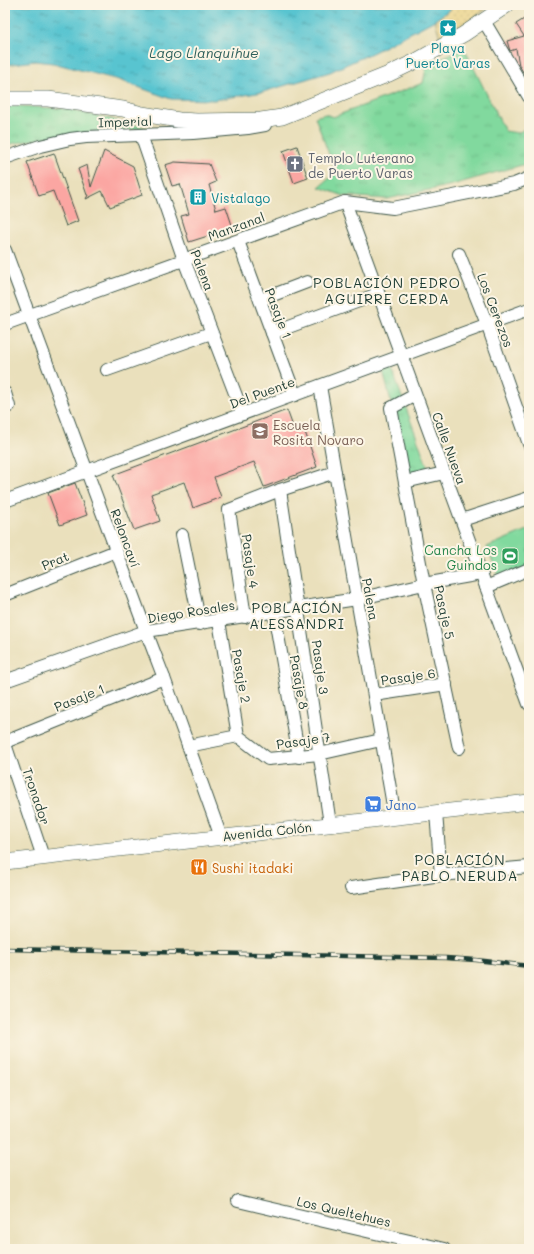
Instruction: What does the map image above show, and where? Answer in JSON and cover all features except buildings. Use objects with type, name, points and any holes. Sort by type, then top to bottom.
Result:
[{"type":"main road","points":[[215,120],[254,124],[304,108],[389,74],[416,61],[459,38],[507,5]]},
{"type":"main road","points":[[5,99],[48,99],[123,109],[166,118],[197,121],[284,115]]},
{"type":"main road","name":"Avenida Colón","points":[[5,862],[529,802]]},
{"type":"street","points":[[484,21],[529,97]]},
{"type":"street","name":"Imperial","points":[[5,158],[40,146],[70,139],[102,136],[193,133],[254,124]]},
{"type":"street","name":"Palena","points":[[141,135],[184,260],[243,414]]},
{"type":"street","name":"Manzanal","points":[[5,324],[345,202],[393,208],[514,184],[529,178]]},
{"type":"street","name":"Calle Nueva","points":[[345,202],[486,588],[525,679],[529,704]]},
{"type":"street","name":"Pasaje 1","points":[[238,241],[295,395]]},
{"type":"street","name":"Reloncaví","points":[[5,250],[164,678],[221,837]]},
{"type":"street","name":"Los Cerezos","points":[[460,254],[487,324],[524,412],[529,444]]},
{"type":"street","points":[[260,300],[306,282]]},
{"type":"street","points":[[272,333],[378,294]]},
{"type":"street","name":"Del Puente","points":[[5,501],[529,309]]},
{"type":"street","points":[[107,370],[212,333]]},
{"type":"street","name":"Palena","points":[[320,386],[395,817]]},
{"type":"street","points":[[5,393],[9,406],[5,408]]},
{"type":"street","name":"Pasaje 5","points":[[415,395],[391,408],[424,584],[459,748]]},
{"type":"street","points":[[280,490],[334,472]]},
{"type":"street","points":[[405,482],[444,473]]},
{"type":"street","name":"Pasaje 4","points":[[245,617],[229,510],[280,490]]},
{"type":"street","name":"Pasaje 3","points":[[280,490],[330,824]]},
{"type":"street","points":[[462,520],[529,498]]},
{"type":"street","points":[[182,535],[200,624]]},
{"type":"street","name":"Prat","points":[[5,595],[116,551]]},
{"type":"street","points":[[486,588],[529,569]]},
{"type":"street","name":"Diego Rosales","points":[[5,682],[146,631],[357,599],[424,584],[481,574]]},
{"type":"street","name":"Pasaje 8","points":[[274,612],[299,757]]},
{"type":"street","name":"Pasaje 2","points":[[219,621],[238,736]]},
{"type":"street","name":"Pasaje 1","points":[[5,743],[164,678]]},
{"type":"street","name":"Pasaje 6","points":[[374,695],[446,684]]},
{"type":"street","points":[[188,746],[238,736]]},
{"type":"street","name":"Pasaje 7","points":[[238,736],[268,759],[319,754],[381,740]]},
{"type":"street","name":"Tronador","points":[[5,743],[43,857]]},
{"type":"street","points":[[436,813],[441,875]]},
{"type":"street","points":[[351,888],[441,875],[529,867]]},
{"type":"street","name":"Los Queltehues","points":[[238,1201],[444,1249]]},
{"type":"green space","points":[[464,48],[505,131],[518,133],[529,126],[529,163],[452,185],[387,199],[344,196],[319,187],[336,173],[315,117],[325,114],[333,117],[423,83],[427,64]]},
{"type":"green space","points":[[5,106],[68,109],[147,128],[55,136],[5,145]]},
{"type":"green space","points":[[391,367],[429,471],[406,474],[383,371]]},
{"type":"green space","name":"Cancha Los Guindos","points":[[529,529],[529,566],[499,578],[487,547]]},
{"type":"sand","name":"Playa Puerto Varas","points":[[456,5],[492,5],[447,36],[440,38],[435,20]]},
{"type":"water","name":"Lago Llanquihue","points":[[5,5],[456,5],[435,20],[374,52],[330,72],[263,92],[214,100],[171,99],[119,80],[53,63],[35,61],[5,65]]},
{"type":"railway","points":[[5,949],[446,958],[529,966]]},
{"type":"place","name":"Playa Puerto Varas","points":[[448,28]]},
{"type":"place","name":"Templo Luterano de Puerto Varas","points":[[295,164]]},
{"type":"place","name":"Vistalago","points":[[198,197]]},
{"type":"place","name":"Escuela Rosita Novaro","points":[[260,431]]},
{"type":"place","name":"Cancha Los Guindos","points":[[510,556]]},
{"type":"place","name":"Jano","points":[[373,804]]},
{"type":"place","name":"Sushi itadaki","points":[[199,867]]},
{"type":"district","name":"POBLACIÓN PEDRO AGUIRRE CERDA","points":[[387,290]]},
{"type":"district","name":"POBLACIÓN ALESSANDRI","points":[[297,616]]},
{"type":"district","name":"POBLACIÓN PABLO NERUDA","points":[[460,868]]}]
